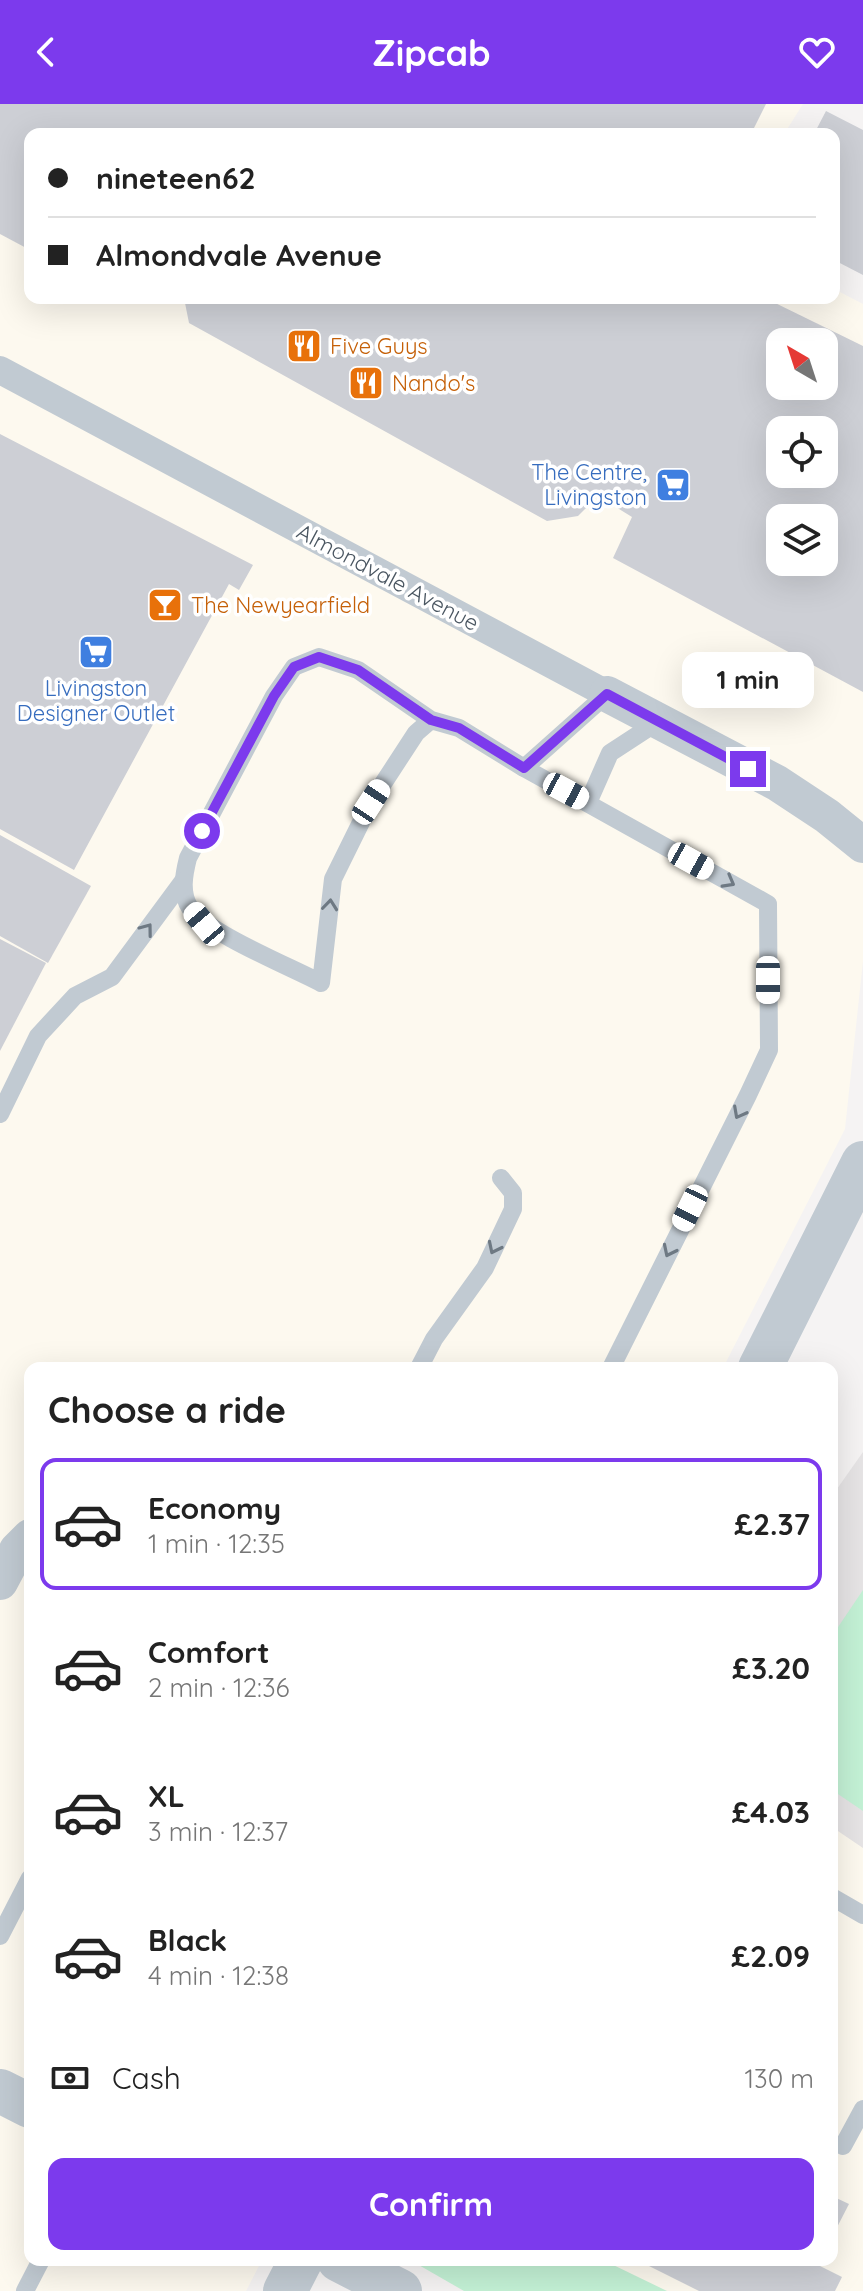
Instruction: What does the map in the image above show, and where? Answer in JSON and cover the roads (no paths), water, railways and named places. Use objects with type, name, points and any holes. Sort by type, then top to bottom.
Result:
[{"type":"street","name":"Almondvale Avenue","points":[[0,370],[777,783],[863,845]]},
{"type":"street","name":"Almondvale Avenue","points":[[777,783],[863,813]]},
{"type":"street","points":[[763,1362],[863,1163]]},
{"type":"street","points":[[0,1582],[24,1543]]},
{"type":"street","points":[[0,2091],[24,2103]]},
{"type":"street","points":[[285,2291],[298,2266]]},
{"type":"street","points":[[351,2266],[400,2291]]},
{"type":"lane","points":[[431,720],[416,733],[371,802],[333,879],[321,983],[204,924],[188,905],[183,881],[188,858],[274,696],[294,667],[319,657],[358,670],[431,720],[459,728],[524,768],[768,904],[769,1050],[614,1362]]},
{"type":"lane","points":[[524,768],[607,694]]},
{"type":"lane","points":[[588,803],[610,753],[659,721]]},
{"type":"lane","points":[[0,1114],[38,1036],[75,996],[112,977],[183,881]]},
{"type":"lane","points":[[422,1362],[434,1339],[485,1268],[513,1209],[513,1193],[501,1178]]},
{"type":"lane","points":[[0,1936],[24,1890]]},
{"type":"lane","points":[[838,1900],[863,1915]]},
{"type":"lane","points":[[843,2146],[863,2109]]},
{"type":"lane","points":[[25,2291],[38,2266]]},
{"type":"place","name":"Five Guys","points":[[304,346]]},
{"type":"place","name":"Nando's","points":[[366,383]]},
{"type":"place","name":"The Centre, Livingston","points":[[673,485]]},
{"type":"place","name":"The Newyearfield","points":[[165,605]]},
{"type":"place","name":"Livingston Designer Outlet","points":[[96,652]]}]
